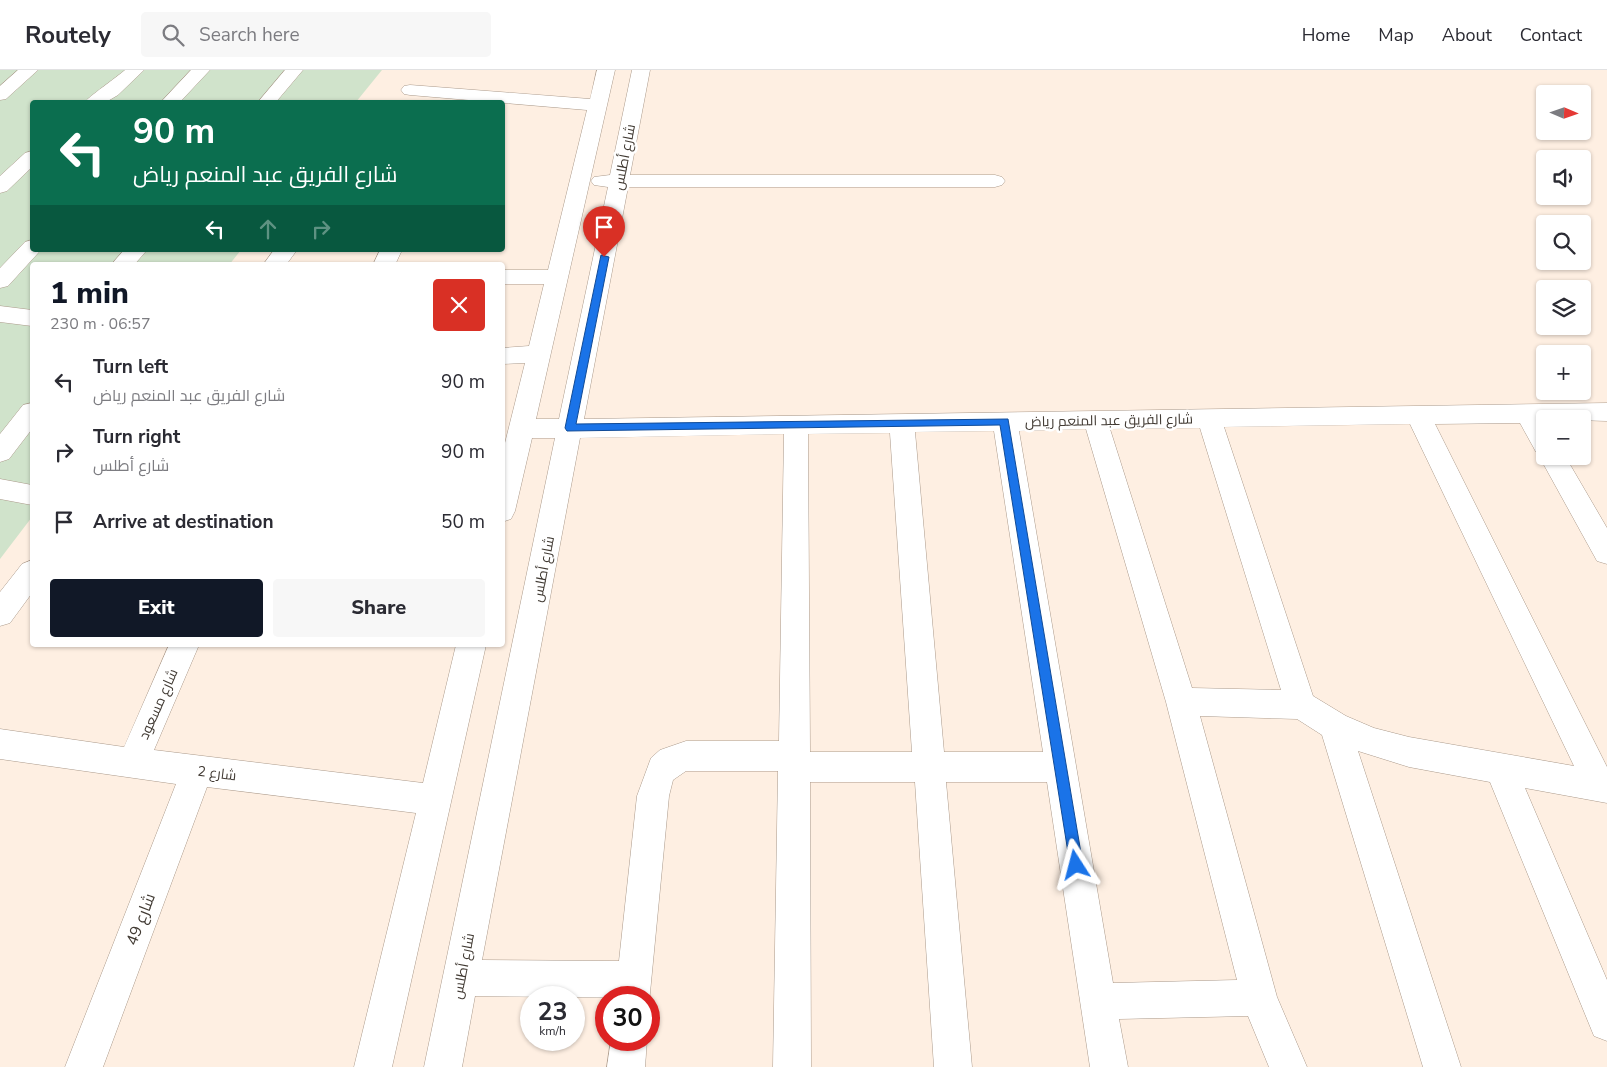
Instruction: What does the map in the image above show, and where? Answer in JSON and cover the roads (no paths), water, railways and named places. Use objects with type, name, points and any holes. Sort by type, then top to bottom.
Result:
[{"type":"street","points":[[0,95],[29,70]]},
{"type":"street","points":[[97,100],[112,91],[134,70]]},
{"type":"street","points":[[172,100],[201,70]]},
{"type":"street","points":[[269,100],[294,70]]},
{"type":"street","points":[[505,499],[606,70]]},
{"type":"street","name":"شارع أطلس","points":[[443,1067],[641,70]]},
{"type":"street","points":[[410,90],[598,105]]},
{"type":"street","points":[[0,187],[30,159]]},
{"type":"street","points":[[580,181],[995,181]]},
{"type":"street","points":[[0,281],[30,249]]},
{"type":"street","points":[[125,262],[134,252]]},
{"type":"street","points":[[276,262],[284,252]]},
{"type":"street","points":[[505,277],[557,277]]},
{"type":"street","points":[[2,317],[30,318]]},
{"type":"street","points":[[505,356],[539,354]]},
{"type":"street","name":"شارع الفريق عبد المنعم رياض","points":[[522,429],[1607,412]]},
{"type":"street","points":[[1527,413],[1536,429]]},
{"type":"street","points":[[0,452],[30,414]]},
{"type":"street","points":[[1418,415],[1603,786]]},
{"type":"street","points":[[1209,418],[1301,705]]},
{"type":"street","points":[[1095,420],[1181,702],[1259,998],[1288,1067]]},
{"type":"street","points":[[1005,421],[1109,1067]]},
{"type":"street","points":[[902,423],[953,1067]]},
{"type":"street","points":[[792,1067],[796,425]]},
{"type":"street","points":[[1557,465],[1607,553]]},
{"type":"street","points":[[0,489],[30,495]]},
{"type":"street","points":[[0,614],[17,583]]},
{"type":"street","name":"شارع مسعود","points":[[133,764],[183,647]]},
{"type":"street","points":[[373,1067],[471,647]]},
{"type":"street","points":[[1181,702],[1301,705],[1335,726],[1372,742],[1409,752],[1603,786]]},
{"type":"street","points":[[1335,726],[1442,1067]]},
{"type":"street","name":"شارع 2","points":[[0,744],[133,764],[435,800]]},
{"type":"street","points":[[634,986],[653,796],[657,776],[664,765],[674,758],[686,756],[929,767],[1061,767]]},
{"type":"street","points":[[1501,769],[1607,1022]]},
{"type":"street","name":"شارع 49","points":[[84,1067],[197,771]]},
{"type":"street","points":[[461,978],[599,986]]},
{"type":"street","points":[[1098,1001],[1259,998]]},
{"type":"street","points":[[626,1067],[628,1051]]}]
